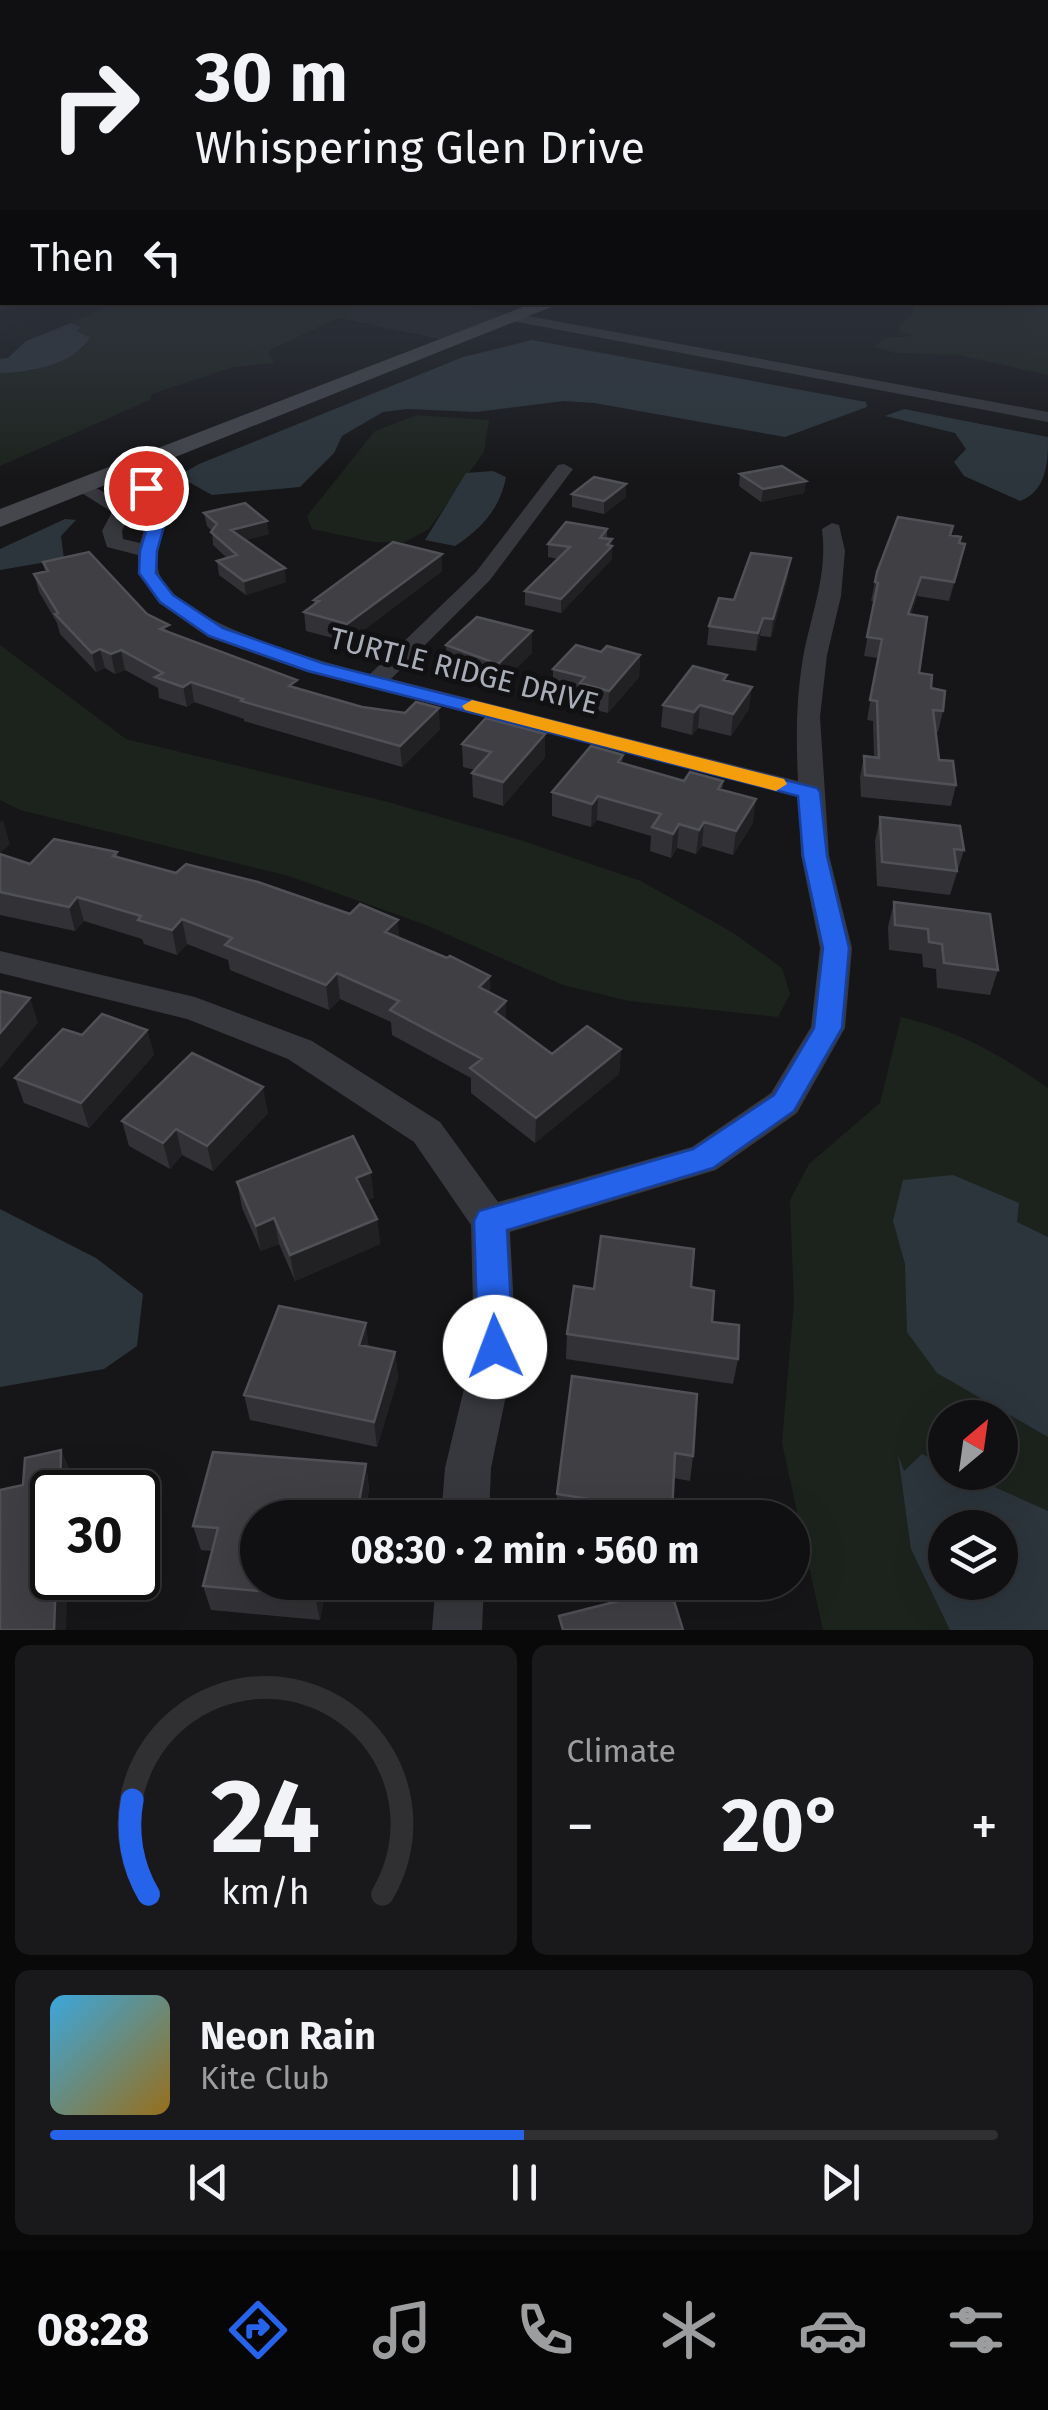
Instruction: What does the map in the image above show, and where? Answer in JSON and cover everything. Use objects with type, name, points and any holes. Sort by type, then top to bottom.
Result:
[{"type":"street","points":[[0,519],[499,325]]},
{"type":"street","points":[[555,325],[1048,417]]},
{"type":"street","points":[[375,682],[483,576],[564,469]]},
{"type":"street","points":[[81,487],[122,510],[112,531],[114,543],[148,551],[161,508],[146,488],[120,473]]},
{"type":"street","points":[[118,518],[158,519]]},
{"type":"street","points":[[490,1221],[702,1159],[784,1103],[828,1028],[836,948],[815,856],[808,717],[815,655],[830,596],[835,551],[832,529]]},
{"type":"street","name":"TURTLE RIDGE DRIVE","points":[[148,551],[148,573],[166,598],[216,632],[315,667],[809,792]]},
{"type":"street","points":[[0,962],[195,1009],[300,1050],[427,1132],[490,1221],[495,1347],[468,1468],[466,1500]]},
{"type":"street","points":[[457,1630],[459,1600]]},
{"type":"shaded area","points":[[66,325],[81,327],[76,331],[90,337],[63,360],[38,369],[0,373],[0,359],[8,358],[26,341]]},
{"type":"shaded area","points":[[76,325],[322,325],[272,349],[268,353],[274,363],[233,367],[152,394],[150,400],[0,466],[0,373],[34,370],[84,348],[75,331],[80,327]]},
{"type":"shaded area","points":[[373,325],[507,325],[458,343]]},
{"type":"shaded area","points":[[900,325],[1048,325],[1048,375],[959,355],[895,353],[874,347],[885,338],[914,336],[900,332]]},
{"type":"shaded area","points":[[532,340],[866,402],[867,407],[785,437],[594,403],[564,401],[476,412],[408,409],[383,412],[342,436],[334,453],[300,487],[212,495],[187,481],[185,472],[199,464],[463,357]]},
{"type":"shaded area","points":[[904,409],[1048,437],[1041,483],[1020,501],[964,476],[954,462],[966,449],[955,433],[885,416]]},
{"type":"shaded area","points":[[417,415],[489,420],[484,452],[429,529],[405,542],[374,542],[312,529],[307,516],[375,431]]},
{"type":"shaded area","points":[[493,471],[506,477],[499,499],[481,525],[455,546],[425,540],[466,473]]},
{"type":"shaded area","points":[[65,519],[76,520],[61,536],[64,559],[0,570],[0,549]]},
{"type":"shaded area","points":[[0,645],[126,739],[388,802],[520,840],[641,881],[735,934],[782,968],[790,994],[778,1017],[629,1001],[563,985],[426,925],[289,876],[20,810],[0,800]]},
{"type":"shaded area","points":[[901,1017],[978,1045],[1048,1088],[1048,1630],[823,1630],[810,1571],[810,1500],[794,1500],[782,1443],[794,1302],[790,1200],[809,1164],[880,1103]]},
{"type":"shaded area","points":[[953,1175],[1019,1203],[1017,1222],[1048,1237],[1048,1437],[1018,1420],[1018,1400],[984,1400],[937,1373],[907,1332],[905,1264],[893,1221],[903,1180]]},
{"type":"shaded area","points":[[0,1209],[96,1258],[143,1294],[137,1346],[104,1369],[0,1387]]},
{"type":"shaded area","points":[[922,1454],[928,1457],[928,1490],[1001,1490],[1048,1511],[1048,1630],[950,1630],[936,1600],[1018,1600],[1018,1510],[928,1510],[928,1584],[911,1549],[898,1455],[904,1471]]},
{"type":"building","points":[[782,466],[806,481],[763,489],[740,474]]},
{"type":"building","points":[[594,477],[626,484],[604,501],[572,494]]},
{"type":"building","points":[[245,503],[267,521],[231,530],[285,568],[244,581],[217,561],[237,555],[211,532],[217,524],[204,513]]},
{"type":"building","points":[[898,517],[953,526],[950,535],[961,537],[959,543],[965,544],[954,582],[921,577],[908,614],[927,617],[919,673],[932,675],[931,688],[945,691],[943,711],[933,710],[939,760],[953,761],[956,785],[865,775],[864,756],[879,758],[877,701],[870,700],[882,639],[867,637],[877,572]]},
{"type":"building","points":[[566,522],[607,529],[600,538],[612,539],[607,545],[612,546],[561,599],[525,591],[570,547],[548,544]]},
{"type":"building","points":[[393,542],[442,554],[347,624],[304,612],[319,601],[314,600]]},
{"type":"building","points":[[89,552],[147,614],[169,625],[160,629],[297,680],[289,686],[362,707],[405,713],[416,702],[439,708],[400,746],[241,701],[191,682],[183,687],[155,677],[163,673],[121,650],[111,654],[100,649],[92,653],[55,614],[58,613],[34,574],[48,571],[43,562]]},
{"type":"building","points":[[751,553],[791,558],[773,619],[763,618],[758,633],[709,626],[719,598],[734,600]]},
{"type":"building","points":[[477,617],[532,631],[498,664],[446,645]]},
{"type":"building","points":[[576,645],[601,652],[607,646],[640,655],[609,691],[580,683],[585,677],[553,669]]},
{"type":"building","points":[[693,666],[727,675],[723,680],[752,687],[733,714],[700,705],[694,712],[663,705]]},
{"type":"building","points":[[486,718],[545,734],[503,782],[472,773],[491,752],[462,744]]},
{"type":"building","points":[[591,746],[623,755],[618,762],[684,781],[690,772],[723,781],[718,789],[756,799],[736,831],[704,822],[699,830],[679,824],[673,834],[652,827],[661,814],[598,796],[592,804],[552,792]]},
{"type":"building","points":[[880,817],[960,826],[964,850],[954,849],[957,871],[882,862]]},
{"type":"building","points":[[54,839],[117,852],[113,856],[176,873],[186,864],[258,882],[350,914],[360,904],[398,920],[385,932],[490,976],[479,987],[506,1001],[495,1012],[552,1054],[587,1026],[621,1049],[536,1118],[470,1068],[482,1059],[390,1010],[399,1001],[337,973],[326,985],[225,945],[232,938],[182,919],[172,930],[138,920],[141,916],[77,897],[69,907],[0,892],[0,854],[30,864]]},
{"type":"building","points":[[894,902],[990,914],[998,970],[944,963],[942,944],[929,942],[928,929],[895,925]]},
{"type":"building","points":[[0,991],[30,998],[0,1033]]},
{"type":"building","points":[[102,1014],[147,1030],[81,1103],[15,1078],[63,1029],[82,1035]]},
{"type":"building","points":[[192,1053],[263,1087],[207,1146],[176,1129],[163,1143],[122,1121]]},
{"type":"building","points":[[353,1136],[371,1172],[356,1178],[377,1219],[290,1255],[274,1218],[256,1226],[237,1182]]},
{"type":"building","points":[[601,1236],[694,1249],[691,1287],[714,1291],[712,1322],[739,1325],[738,1359],[567,1334],[574,1286],[594,1289]]},
{"type":"building","points":[[279,1306],[366,1323],[359,1345],[395,1352],[374,1422],[244,1395]]},
{"type":"building","points":[[572,1376],[697,1394],[693,1456],[675,1453],[673,1500],[595,1500],[557,1494]]},
{"type":"building","points":[[61,1450],[61,1470],[30,1470],[30,1600],[55,1600],[54,1630],[0,1630],[0,1490],[23,1485],[25,1458]]},
{"type":"building","points":[[213,1452],[366,1464],[359,1500],[240,1500],[240,1589],[203,1586],[218,1528],[193,1526]]},
{"type":"building","points":[[622,1600],[674,1600],[683,1630],[563,1630],[559,1616]]},
{"type":"slow traffic","points":[[472,706],[776,784]]},
{"type":"route","points":[[146,488],[161,508],[148,551],[148,573],[166,598],[216,632],[315,667],[809,792],[815,856],[836,948],[828,1028],[784,1103],[702,1159],[490,1221],[495,1347]]}]
